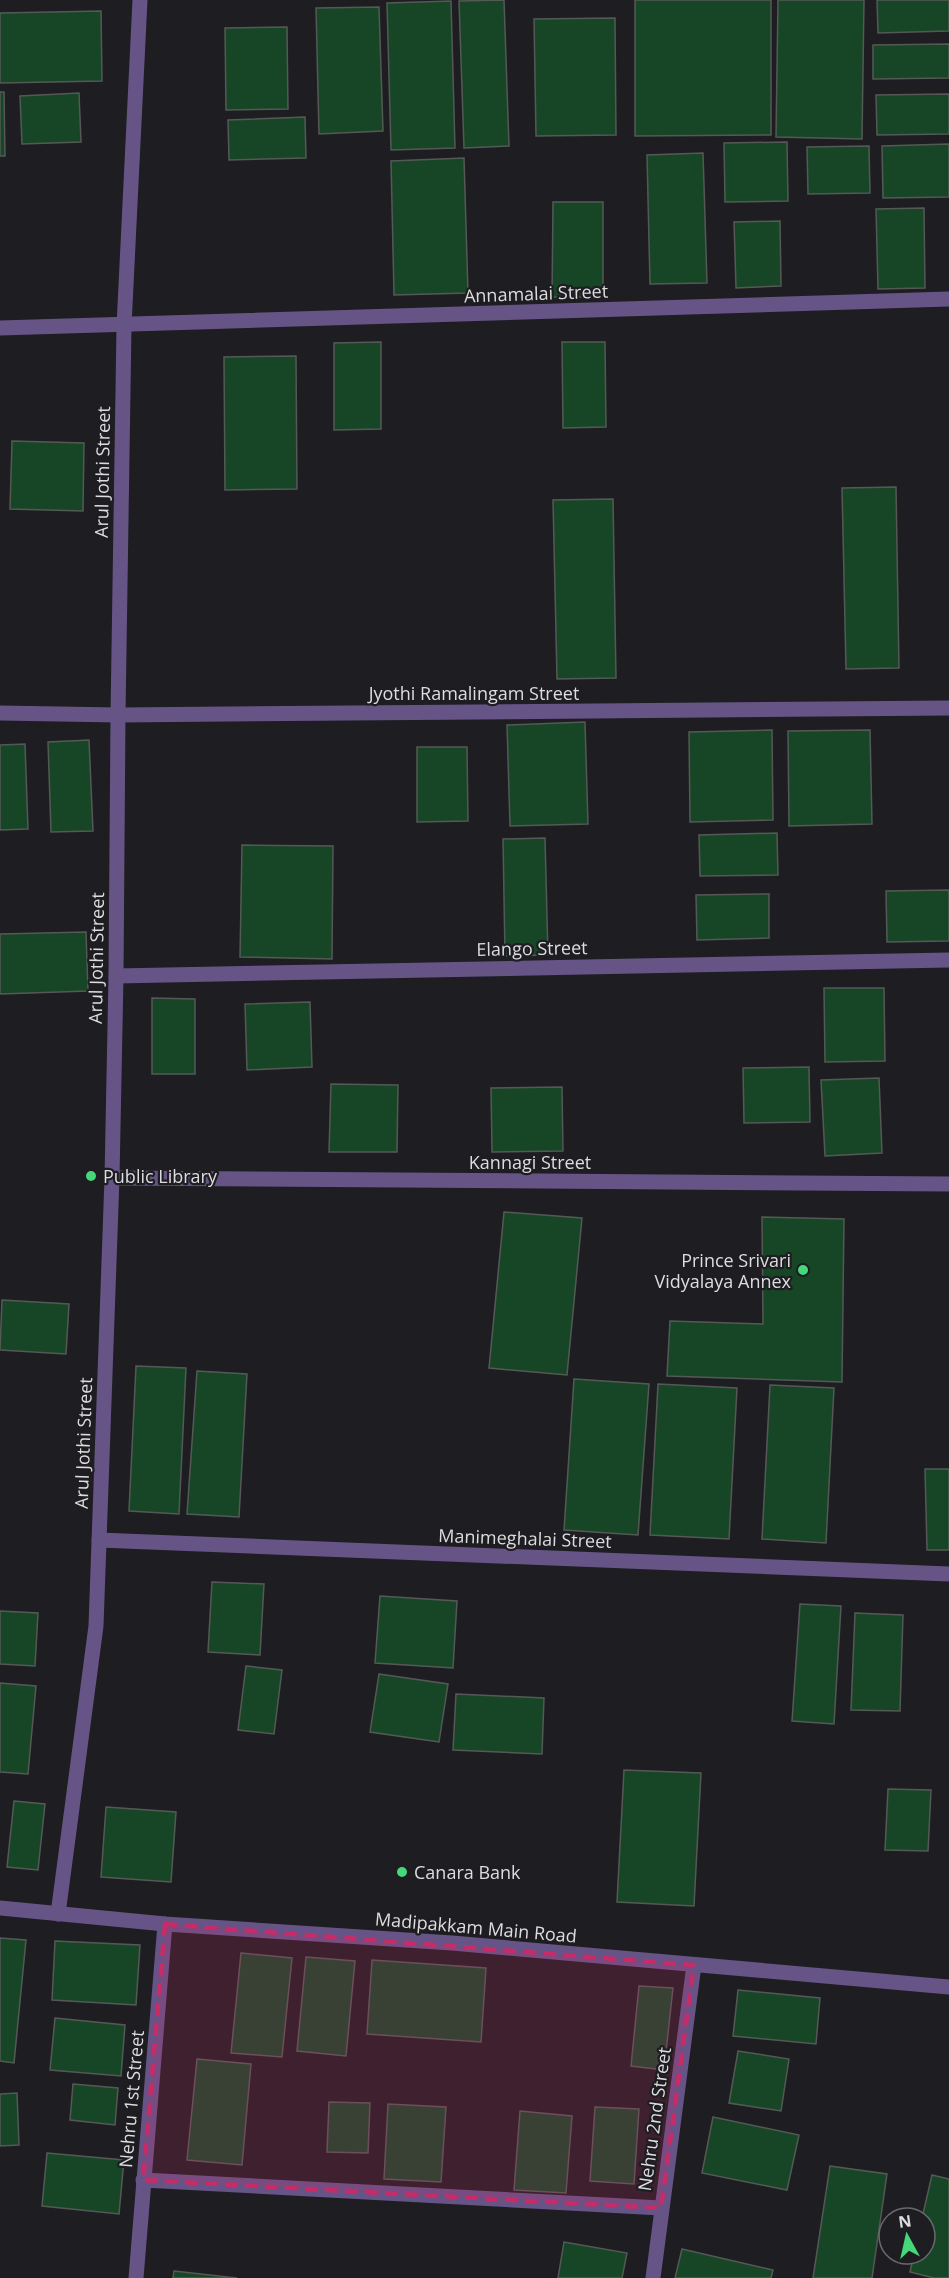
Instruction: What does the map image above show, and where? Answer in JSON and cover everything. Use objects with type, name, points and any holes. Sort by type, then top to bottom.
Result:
[{"type":"street","name":"Arul Jothi Street","points":[[58,1914],[96,1626],[112,1178],[124,326],[140,0]]},
{"type":"street","name":"Annamalai Street","points":[[0,328],[949,299]]},
{"type":"street","name":"Jyothi Ramalingam Street","points":[[0,713],[117,715],[949,708]]},
{"type":"street","name":"Elango Street","points":[[116,976],[949,960]]},
{"type":"street","name":"Kannagi Street","points":[[112,1178],[949,1185]]},
{"type":"street","name":"Manimeghalai Street","points":[[99,1540],[949,1574]]},
{"type":"street","name":"Madipakkam Main Road","points":[[0,1908],[165,1924],[441,1942],[949,1987]]},
{"type":"street","name":"Nehru 1st Street","points":[[136,2278],[165,1924]]},
{"type":"street","name":"Nehru 2nd Street","points":[[654,2278],[661,2208],[694,1965]]},
{"type":"street","points":[[144,2180],[661,2208]]},
{"type":"highlighted area","points":[[165,1924],[694,1965],[661,2208],[143,2180]]},
{"type":"building","points":[[504,0],[509,146],[464,148],[459,1]]},
{"type":"building","points":[[635,0],[771,0],[771,135],[635,136]]},
{"type":"building","points":[[778,0],[864,0],[862,139],[776,137]]},
{"type":"building","points":[[877,0],[949,0],[949,31],[878,33]]},
{"type":"building","points":[[451,1],[455,148],[391,150],[387,3]]},
{"type":"building","points":[[379,7],[383,131],[319,134],[316,8]]},
{"type":"building","points":[[101,11],[102,81],[0,83],[0,13]]},
{"type":"building","points":[[615,18],[616,135],[536,136],[534,19]]},
{"type":"building","points":[[287,27],[288,109],[226,110],[225,28]]},
{"type":"building","points":[[949,44],[949,78],[873,79],[873,45]]},
{"type":"building","points":[[0,92],[4,92],[5,156],[0,156]]},
{"type":"building","points":[[79,93],[81,142],[22,144],[20,96]]},
{"type":"building","points":[[949,94],[949,134],[877,135],[876,95]]},
{"type":"building","points":[[305,117],[306,158],[229,160],[228,120]]},
{"type":"building","points":[[787,142],[788,201],[725,202],[724,143]]},
{"type":"building","points":[[949,144],[949,197],[883,198],[882,146]]},
{"type":"building","points":[[869,146],[870,193],[808,194],[807,147]]},
{"type":"building","points":[[703,153],[707,283],[650,284],[647,155]]},
{"type":"building","points":[[464,158],[468,293],[394,295],[391,161]]},
{"type":"building","points":[[553,202],[603,202],[603,297],[552,297]]},
{"type":"building","points":[[924,208],[925,288],[878,289],[876,209]]},
{"type":"building","points":[[780,221],[781,286],[736,288],[734,222]]},
{"type":"building","points":[[381,342],[381,429],[334,430],[334,343]]},
{"type":"building","points":[[562,342],[605,342],[606,427],[563,428]]},
{"type":"building","points":[[296,356],[297,489],[225,490],[224,357]]},
{"type":"building","points":[[12,441],[84,443],[83,511],[10,509]]},
{"type":"building","points":[[896,487],[899,668],[846,669],[842,488]]},
{"type":"building","points":[[613,499],[616,678],[557,679],[553,500]]},
{"type":"building","points":[[585,722],[588,824],[510,826],[507,725]]},
{"type":"building","points":[[772,730],[773,820],[690,822],[689,732]]},
{"type":"building","points":[[870,730],[872,824],[789,826],[788,731]]},
{"type":"building","points":[[89,740],[93,831],[51,832],[48,742]]},
{"type":"building","points":[[25,744],[28,829],[0,830],[0,745]]},
{"type":"building","points":[[417,747],[467,747],[468,821],[417,822]]},
{"type":"building","points":[[777,833],[778,875],[700,876],[699,835]]},
{"type":"building","points":[[545,838],[548,955],[505,956],[503,839]]},
{"type":"building","points":[[242,845],[333,846],[332,959],[240,957]]},
{"type":"building","points":[[949,890],[949,941],[887,942],[886,891]]},
{"type":"building","points":[[769,894],[769,938],[697,940],[696,895]]},
{"type":"building","points":[[86,932],[88,991],[0,994],[0,934]]},
{"type":"building","points":[[824,988],[884,988],[885,1061],[825,1062]]},
{"type":"building","points":[[152,998],[195,999],[195,1074],[152,1074]]},
{"type":"building","points":[[310,1002],[312,1067],[247,1070],[245,1004]]},
{"type":"building","points":[[809,1067],[810,1122],[744,1123],[743,1068]]},
{"type":"building","points":[[879,1078],[882,1153],[825,1156],[821,1080]]},
{"type":"building","points":[[331,1084],[398,1085],[397,1152],[329,1152]]},
{"type":"building","points":[[562,1087],[563,1151],[492,1152],[491,1088]]},
{"type":"building","points":[[504,1212],[582,1218],[567,1375],[489,1368]]},
{"type":"building","name":"Prince Srivari Vidyalaya Annex","points":[[762,1217],[844,1219],[842,1382],[667,1376],[670,1321],[763,1324]]},
{"type":"building","points":[[2,1300],[69,1304],[66,1354],[0,1350]]},
{"type":"building","points":[[136,1366],[186,1368],[179,1514],[129,1511]]},
{"type":"building","points":[[197,1371],[247,1374],[239,1517],[187,1514]]},
{"type":"building","points":[[574,1379],[649,1384],[638,1535],[564,1530]]},
{"type":"building","points":[[658,1384],[737,1388],[729,1539],[650,1535]]},
{"type":"building","points":[[770,1385],[834,1388],[826,1543],[762,1539]]},
{"type":"building","points":[[925,1469],[949,1469],[949,1550],[927,1550]]},
{"type":"building","points":[[212,1582],[264,1584],[260,1655],[208,1652]]},
{"type":"building","points":[[380,1596],[457,1601],[453,1668],[375,1663]]},
{"type":"building","points":[[800,1604],[841,1606],[834,1724],[792,1721]]},
{"type":"building","points":[[0,1611],[38,1613],[35,1666],[0,1664]]},
{"type":"building","points":[[855,1613],[903,1615],[900,1711],[851,1710]]},
{"type":"building","points":[[246,1666],[282,1670],[274,1734],[238,1730]]},
{"type":"building","points":[[379,1674],[448,1684],[439,1742],[370,1732]]},
{"type":"building","points":[[0,1683],[36,1686],[28,1774],[0,1772]]},
{"type":"building","points":[[456,1694],[544,1698],[542,1754],[453,1750]]},
{"type":"building","points":[[624,1770],[701,1773],[694,1906],[617,1902]]},
{"type":"building","points":[[888,1789],[931,1790],[928,1851],[885,1850]]},
{"type":"building","points":[[14,1801],[45,1804],[38,1870],[7,1867]]},
{"type":"building","points":[[106,1807],[176,1812],[171,1882],[101,1877]]},
{"type":"building","points":[[0,1938],[26,1940],[14,2063],[0,2061]]},
{"type":"building","points":[[55,1941],[140,1945],[136,2005],[52,2000]]},
{"type":"building","points":[[241,1953],[292,1958],[282,2057],[231,2053]]},
{"type":"building","points":[[306,1957],[355,1961],[346,2056],[297,2051]]},
{"type":"building","points":[[372,1960],[486,1968],[481,2042],[367,2034]]},
{"type":"building","points":[[639,1986],[673,1988],[664,2070],[631,2066]]},
{"type":"building","points":[[738,1990],[820,1998],[816,2044],[733,2036]]},
{"type":"building","points":[[55,2018],[125,2025],[121,2076],[50,2070]]},
{"type":"building","points":[[738,2051],[789,2059],[781,2111],[729,2103]]},
{"type":"building","points":[[197,2059],[251,2064],[242,2165],[187,2160]]},
{"type":"building","points":[[73,2084],[118,2088],[115,2125],[70,2120]]},
{"type":"building","points":[[17,2093],[19,2145],[0,2146],[0,2094]]},
{"type":"building","points":[[329,2102],[370,2103],[368,2153],[327,2152]]},
{"type":"building","points":[[388,2104],[446,2107],[441,2182],[384,2179]]},
{"type":"building","points":[[595,2107],[639,2109],[634,2184],[590,2181]]},
{"type":"building","points":[[520,2111],[572,2116],[566,2193],[514,2190]]},
{"type":"building","points":[[713,2117],[799,2135],[787,2190],[702,2173]]},
{"type":"building","points":[[47,2153],[124,2160],[119,2214],[42,2206]]},
{"type":"building","points":[[830,2166],[887,2174],[882,2206],[877,2206],[877,2243],[872,2278],[813,2278]]},
{"type":"building","points":[[932,2175],[949,2179],[949,2278],[934,2278],[910,2272],[911,2266],[937,2266],[937,2206],[925,2206]]},
{"type":"building","points":[[564,2242],[627,2253],[622,2278],[558,2278]]},
{"type":"building","points":[[682,2249],[773,2270],[771,2278],[675,2278]]},
{"type":"building","points":[[174,2271],[237,2278],[173,2278]]},
{"type":"place","name":"Public Library","points":[[91,1176]]},
{"type":"place","name":"Prince Srivari Vidyalaya Annex","points":[[803,1270]]},
{"type":"place","name":"Canara Bank","points":[[402,1872]]}]
